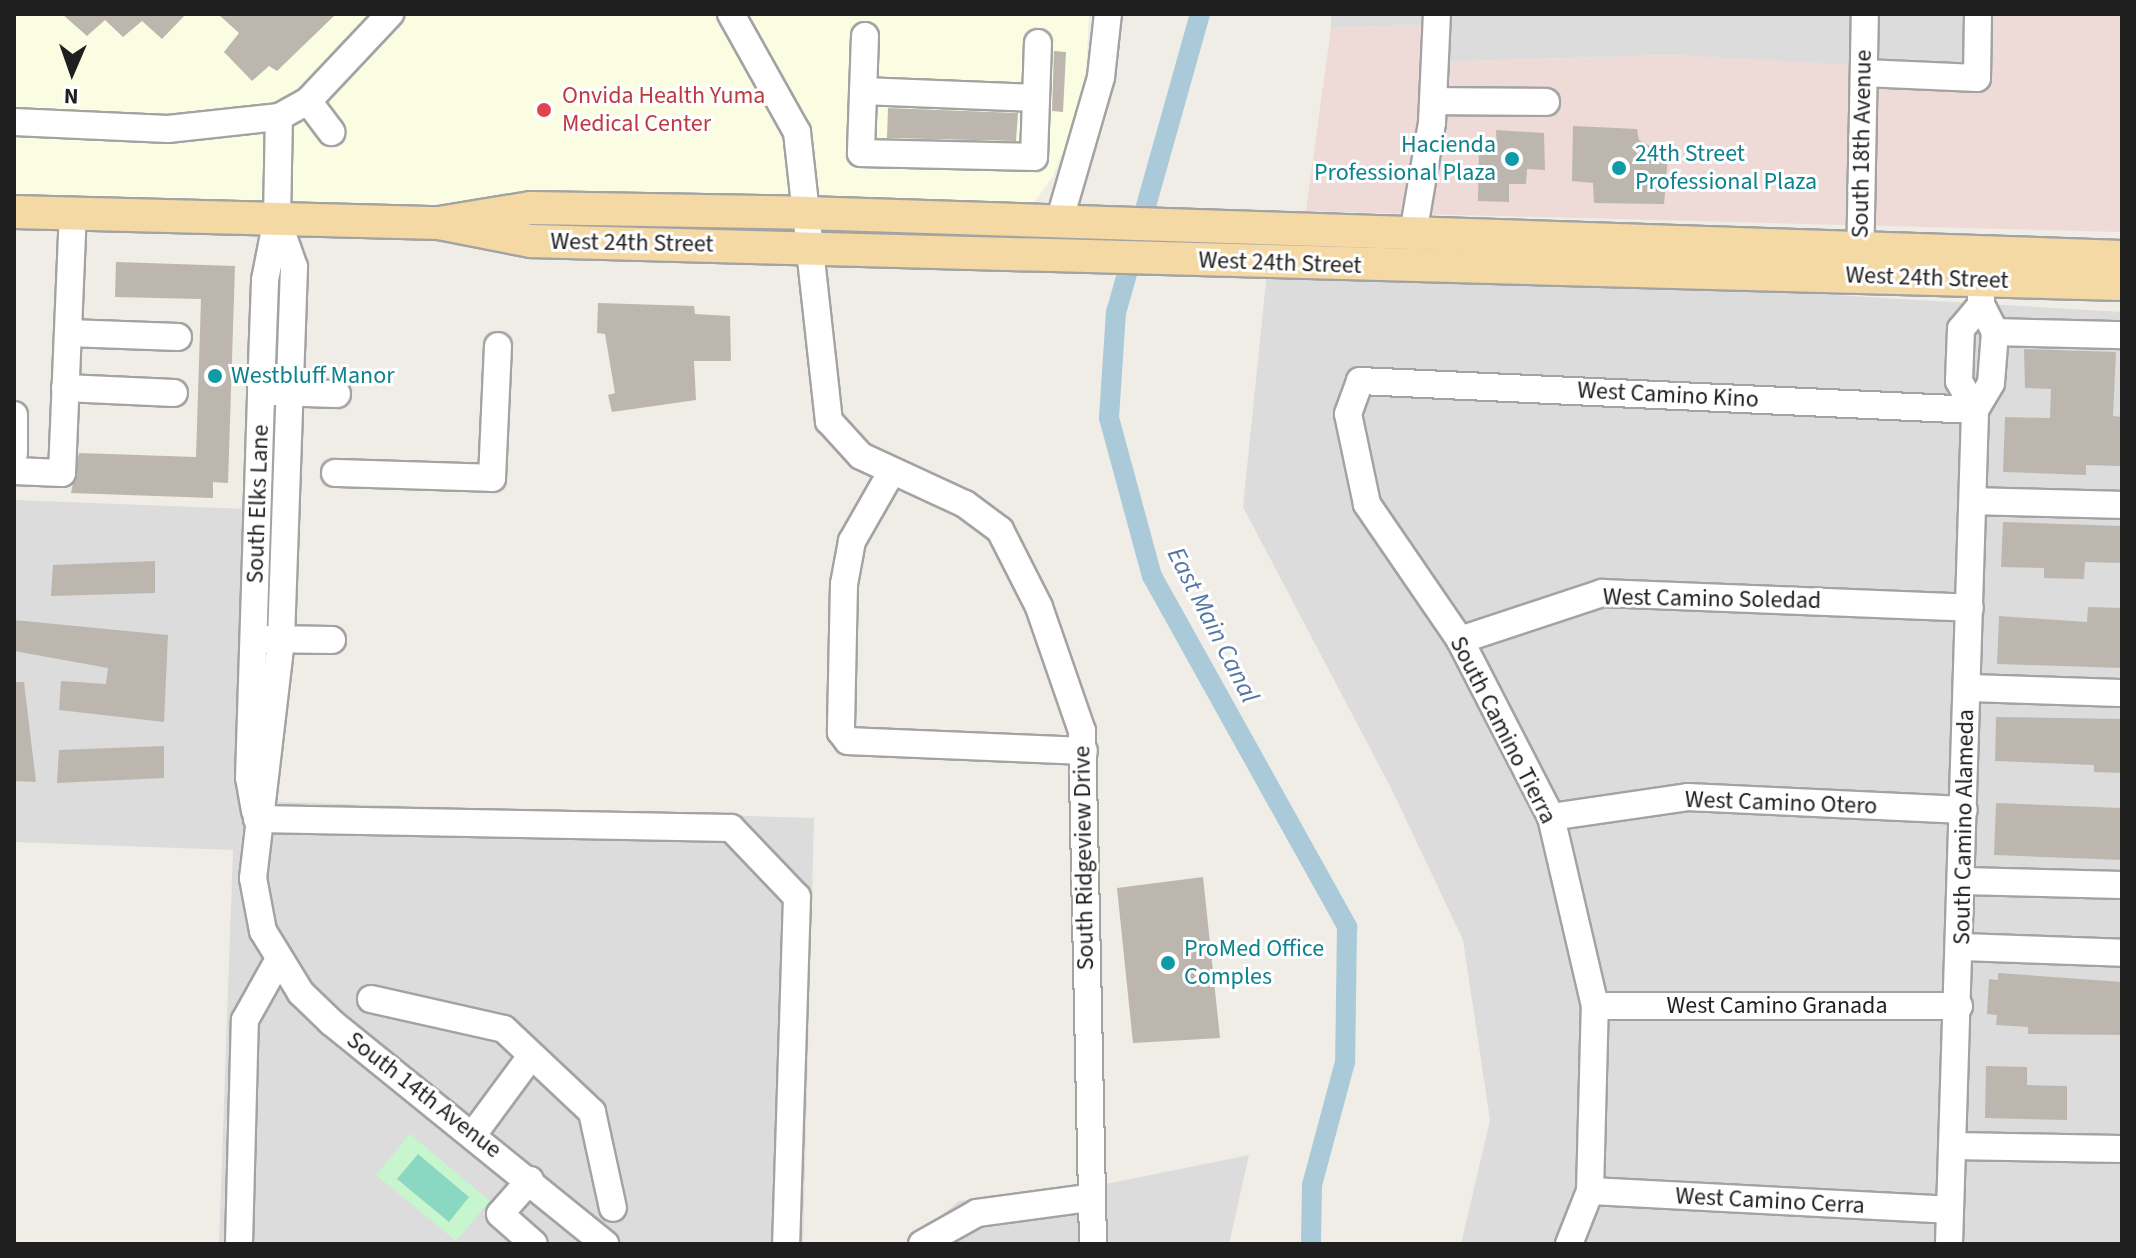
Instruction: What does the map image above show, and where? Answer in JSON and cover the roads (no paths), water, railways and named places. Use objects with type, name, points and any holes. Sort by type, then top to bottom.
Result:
[{"type":"main road","name":"West 24th Street","points":[[14,212],[439,223],[531,208],[806,213],[1413,234],[1860,262],[1982,279],[2122,284]]},
{"type":"main road","name":"West 24th Street","points":[[439,223],[479,236],[531,241],[1086,258],[1268,262],[1860,262]]},
{"type":"main road","points":[[1268,262],[1299,252],[1392,253],[1405,249],[1413,234]]},
{"type":"main road","name":"West 24th Street","points":[[1982,279],[2122,257]]},
{"type":"street","points":[[14,122],[168,129],[279,117],[308,101],[390,14]]},
{"type":"street","name":"South Ridgeview Drive","points":[[731,14],[797,132],[807,248],[829,421],[861,456],[965,504],[1000,530],[1039,607],[1084,751],[1088,1198],[1093,1244]]},
{"type":"street","points":[[1059,222],[1101,77],[1108,14]]},
{"type":"street","points":[[1413,234],[1433,101],[1437,14]]},
{"type":"street","name":"South 18th Avenue","points":[[1860,262],[1865,14]]},
{"type":"street","points":[[1864,73],[1977,78],[1978,14]]},
{"type":"street","points":[[865,36],[861,153],[1034,157],[1038,43]]},
{"type":"street","points":[[863,91],[1036,98]]},
{"type":"street","points":[[308,101],[331,132]]},
{"type":"street","points":[[1433,101],[1546,102]]},
{"type":"street","points":[[277,219],[279,117]]},
{"type":"street","points":[[14,471],[62,473],[73,213]]},
{"type":"street","name":"South Elks Lane","points":[[257,819],[249,778],[261,391],[265,280],[277,219]]},
{"type":"street","name":"South Elks Lane","points":[[263,931],[253,878],[257,819],[271,762],[281,640],[294,267],[277,219]]},
{"type":"street","points":[[1982,279],[1995,332],[2122,335]]},
{"type":"street","name":"South Camino Alameda","points":[[1975,410],[1959,381],[1961,329],[1982,279]]},
{"type":"street","name":"South Camino Alameda","points":[[1949,1244],[1962,947],[1975,410],[1991,383],[1995,332]]},
{"type":"street","points":[[68,333],[178,337]]},
{"type":"street","points":[[335,473],[492,478],[498,346]]},
{"type":"street","name":"West Camino Kino","points":[[1360,381],[1975,410]]},
{"type":"street","name":"South Camino Tierra","points":[[1360,381],[1348,414],[1367,504],[1460,640],[1551,817],[1595,1006],[1590,1191],[1569,1244]]},
{"type":"street","points":[[65,388],[174,393]]},
{"type":"street","points":[[261,391],[337,394]]},
{"type":"street","points":[[14,415],[14,453]]},
{"type":"street","points":[[892,471],[852,541],[844,584],[841,732],[848,741],[1084,751]]},
{"type":"street","points":[[1973,501],[2122,505]]},
{"type":"street","name":"West Camino Soledad","points":[[1460,640],[1602,593],[1970,608]]},
{"type":"street","points":[[253,639],[332,640]]},
{"type":"street","points":[[1968,688],[2122,693]]},
{"type":"street","name":"West Camino Otero","points":[[1551,817],[1688,797],[1964,810]]},
{"type":"street","points":[[257,819],[731,828],[797,897],[786,1244]]},
{"type":"street","points":[[1963,881],[2122,885]]},
{"type":"street","name":"South 14th Avenue","points":[[263,931],[278,961],[331,1022],[475,1132],[605,1244]]},
{"type":"street","points":[[1962,947],[2122,953]]},
{"type":"street","points":[[239,1244],[245,1020],[278,961]]},
{"type":"street","points":[[371,999],[504,1029],[592,1112],[613,1208]]},
{"type":"street","name":"West Camino Granada","points":[[1595,1006],[1959,1006]]},
{"type":"street","points":[[475,1132],[531,1056]]},
{"type":"street","points":[[1952,1146],[2122,1149]]},
{"type":"street","points":[[530,1180],[500,1214],[534,1244]]},
{"type":"street","name":"West Camino Cerra","points":[[1590,1191],[1949,1210]]},
{"type":"street","points":[[922,1244],[954,1235],[977,1213],[1088,1198]]},
{"type":"waterway","name":"East Main Canal","points":[[1200,14],[1116,312],[1109,418],[1152,576],[1347,927],[1345,1062],[1312,1185],[1311,1244]]},
{"type":"place","name":"Onvida Health Yuma Medical Center","points":[[544,110]]},
{"type":"place","name":"Hacienda Professional Plaza","points":[[1512,159]]},
{"type":"place","name":"24th Street Professional Plaza","points":[[1619,168]]},
{"type":"place","name":"Westbluff Manor","points":[[215,376]]},
{"type":"place","name":"ProMed Office Comples","points":[[1168,963]]}]
